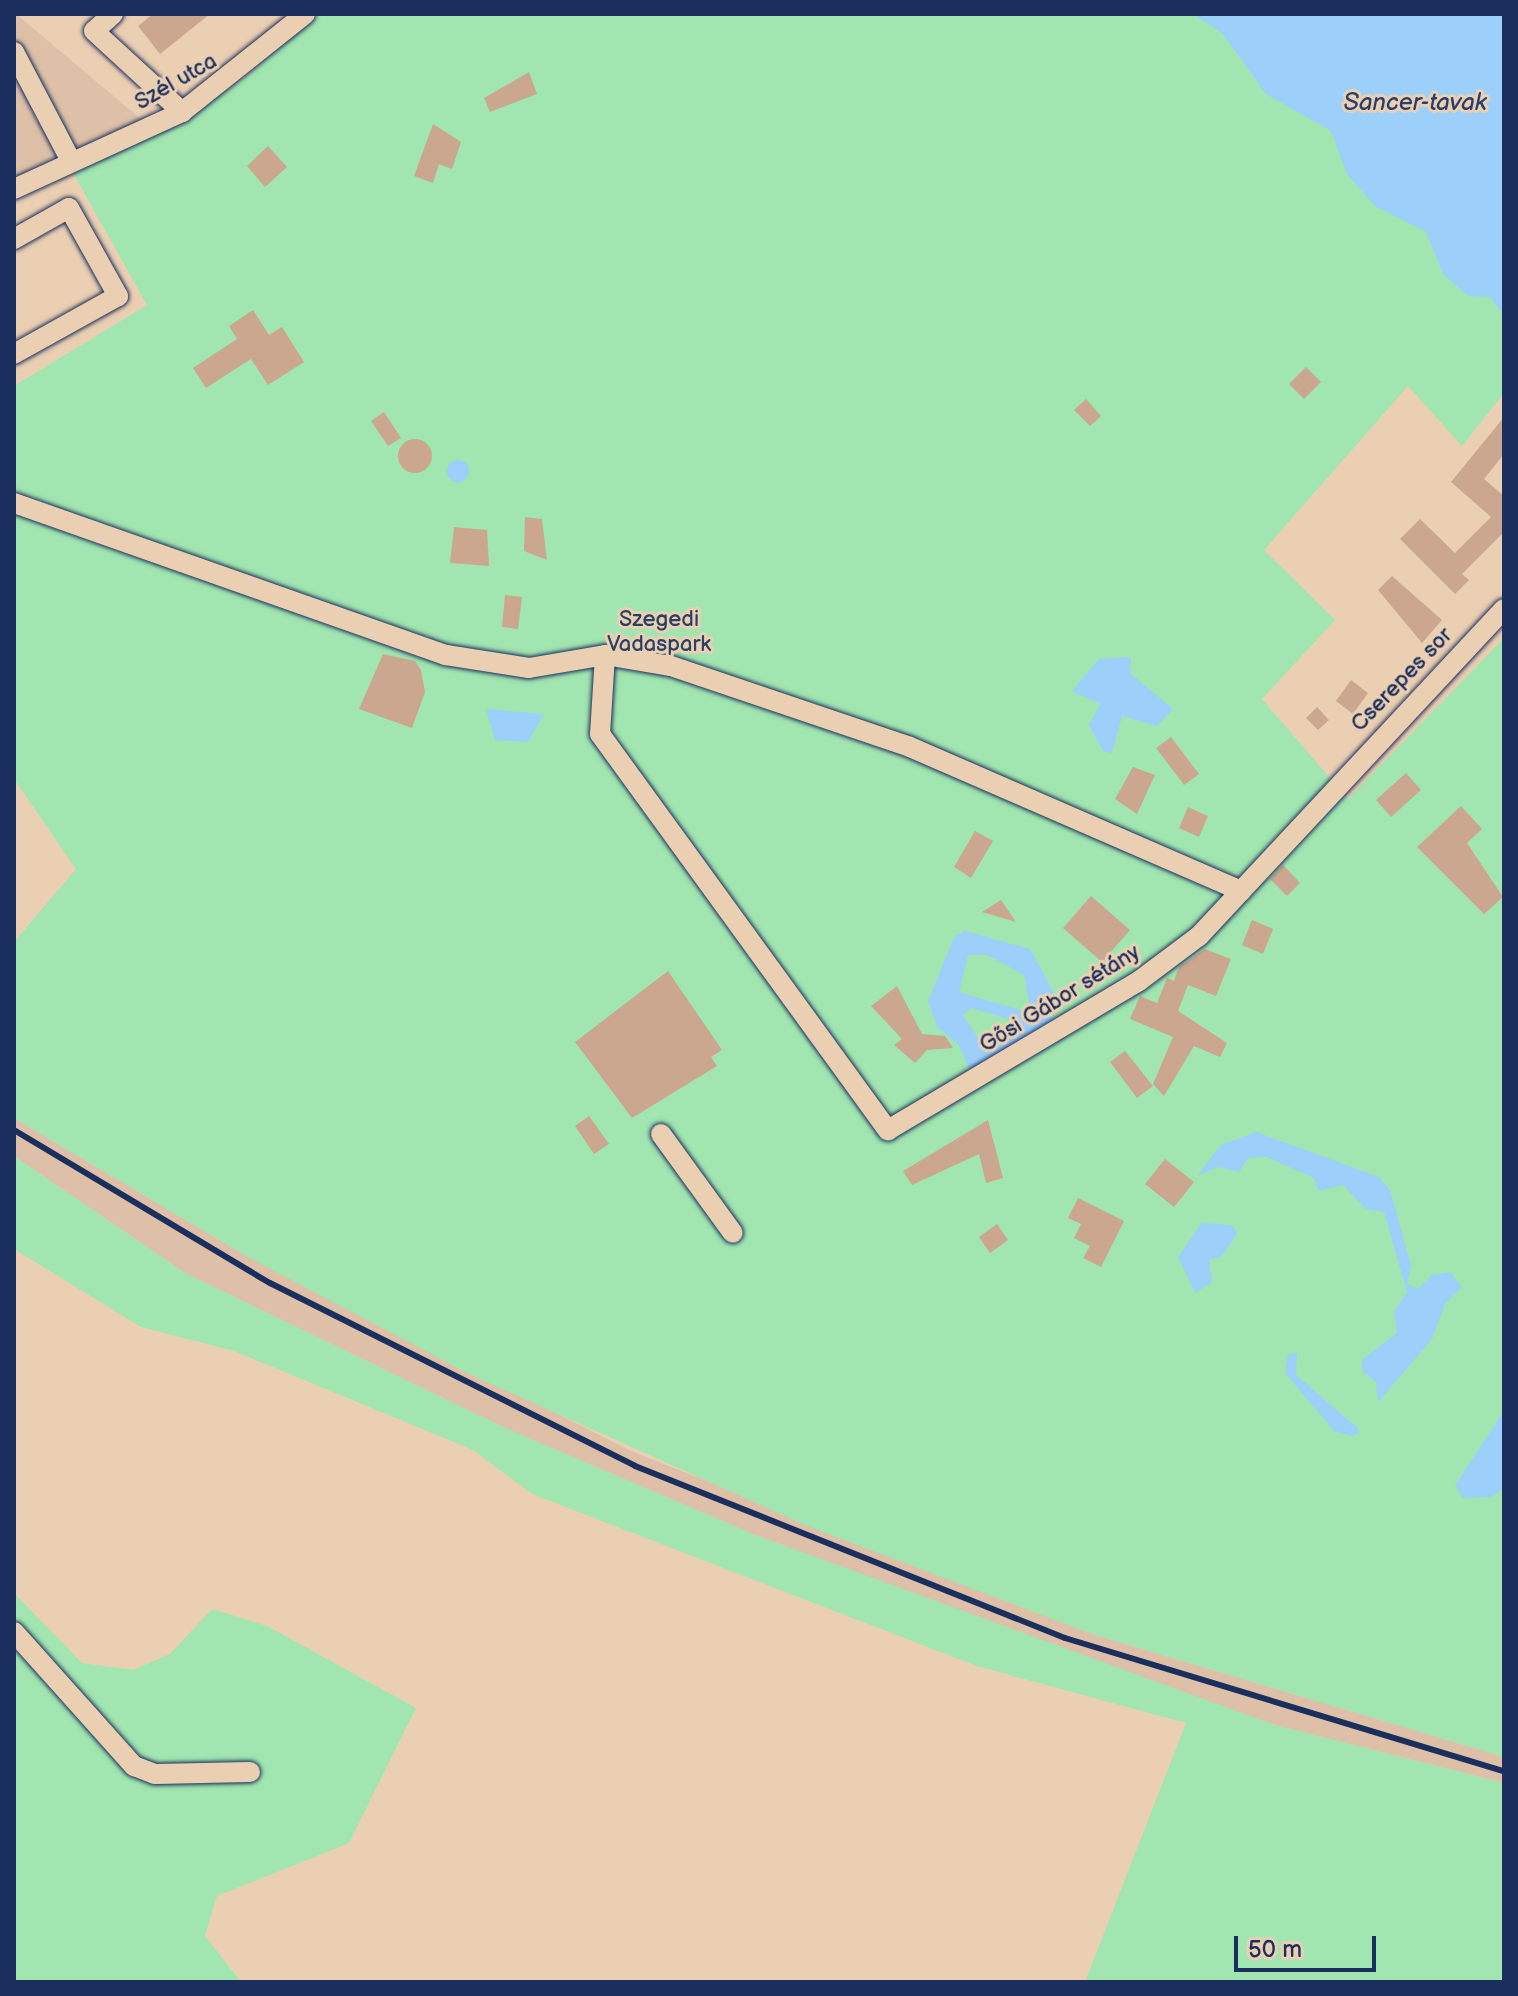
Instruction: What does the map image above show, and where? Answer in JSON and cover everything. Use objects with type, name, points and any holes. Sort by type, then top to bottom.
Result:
[{"type":"street","points":[[113,14],[94,31],[182,112]]},
{"type":"street","name":"Szél utca","points":[[14,189],[70,159],[182,112],[305,14]]},
{"type":"street","points":[[14,52],[70,159]]},
{"type":"street","points":[[14,239],[69,208],[118,296],[14,354]]},
{"type":"street","points":[[14,503],[446,655],[529,668],[605,655],[671,666],[910,747],[1241,891]]},
{"type":"street","name":"Cserepes sor","points":[[1241,891],[1335,784],[1504,609]]},
{"type":"street","name":"Gősi Gábor sétány","points":[[605,655],[600,734],[888,1130],[1139,981],[1199,936],[1241,891]]},
{"type":"street","points":[[661,1134],[733,1233]]},
{"type":"street","points":[[14,1632],[134,1766],[155,1774],[250,1772]]},
{"type":"shaded area","points":[[14,14],[142,120],[14,201]]},
{"type":"shaded area","points":[[14,1118],[248,1257],[631,1451],[1089,1633],[1504,1757],[1504,1783],[1275,1725],[1044,1645],[753,1534],[505,1428],[185,1273],[14,1156]]},
{"type":"green space","name":"Szegedi Vadaspark","points":[[318,14],[1504,14],[1504,393],[1462,446],[1408,386],[1264,550],[1335,620],[1262,699],[1348,799],[1504,638],[1504,1757],[1089,1633],[805,1525],[469,1374],[248,1257],[14,1118],[14,942],[76,869],[14,779],[14,386],[147,305],[72,171],[173,125],[241,81]]},
{"type":"green space","points":[[14,1156],[185,1273],[505,1428],[753,1534],[1275,1725],[1504,1783],[1504,1982],[1085,1982],[1186,1723],[977,1666],[532,1494],[473,1450],[234,1351],[141,1327],[14,1249]]},
{"type":"green space","points":[[14,1593],[82,1663],[133,1670],[170,1654],[212,1609],[267,1626],[416,1708],[349,1843],[217,1896],[205,1936],[241,1982],[14,1982]]},
{"type":"water","name":"Sancer-tavak","points":[[1193,14],[1504,14],[1504,315],[1490,297],[1468,296],[1443,274],[1426,232],[1375,206],[1347,174],[1331,131],[1266,94],[1222,33]]},
{"type":"water","points":[[458,460],[466,463],[469,471],[466,479],[458,482],[450,479],[447,471],[450,463]]},
{"type":"water","points":[[1131,657],[1130,673],[1173,709],[1157,726],[1122,716],[1112,753],[1103,751],[1089,725],[1100,704],[1072,691],[1099,659]]},
{"type":"water","points":[[486,709],[544,714],[528,742],[495,740]]},
{"type":"water","points":[[965,931],[1030,949],[1054,993],[1051,1025],[971,1072],[958,1044],[937,1027],[928,1001],[954,937]],"holes":[[[968,955],[987,955],[1024,975],[1031,1013],[959,992]],[[971,1008],[1014,1021],[1018,1025],[986,1050],[963,1015]]]},
{"type":"water","points":[[1256,1132],[1379,1177],[1390,1190],[1411,1265],[1407,1284],[1418,1289],[1432,1275],[1450,1272],[1462,1287],[1445,1304],[1432,1339],[1378,1402],[1376,1382],[1363,1372],[1362,1360],[1397,1333],[1394,1312],[1407,1292],[1384,1212],[1366,1209],[1343,1185],[1318,1191],[1314,1178],[1267,1157],[1248,1158],[1239,1172],[1218,1167],[1197,1176],[1221,1145]]},
{"type":"water","points":[[1202,1223],[1232,1225],[1237,1234],[1222,1256],[1209,1260],[1212,1282],[1195,1293],[1178,1257]]},
{"type":"water","points":[[1297,1352],[1296,1375],[1360,1430],[1354,1436],[1335,1432],[1285,1373],[1288,1355]]},
{"type":"water","points":[[1504,1411],[1504,1488],[1492,1497],[1463,1498],[1455,1485]]},
{"type":"building","points":[[153,14],[210,14],[160,54],[138,26]]},
{"type":"building","points":[[529,72],[537,94],[490,112],[484,98]]},
{"type":"building","points":[[433,124],[461,142],[452,169],[439,164],[433,183],[414,176]]},
{"type":"building","points":[[268,146],[287,167],[265,187],[247,166]]},
{"type":"building","points":[[253,310],[269,335],[282,327],[304,362],[268,385],[251,359],[206,388],[193,368],[237,339],[229,326]]},
{"type":"building","points":[[1306,367],[1321,382],[1304,399],[1289,384]]},
{"type":"building","points":[[1086,399],[1101,416],[1090,426],[1074,410]]},
{"type":"building","points":[[384,412],[401,438],[388,446],[371,421]]},
{"type":"building","points":[[1504,417],[1504,454],[1484,479],[1504,496],[1504,532],[1462,574],[1469,580],[1455,594],[1400,539],[1420,519],[1455,553],[1491,517],[1451,482]]},
{"type":"building","points":[[415,439],[427,444],[432,456],[427,468],[415,473],[403,468],[398,456],[403,444]]},
{"type":"building","points":[[525,517],[542,519],[547,560],[524,551]]},
{"type":"building","points":[[454,527],[487,530],[489,566],[450,563]]},
{"type":"building","points":[[1392,576],[1442,620],[1422,643],[1378,590]]},
{"type":"building","points":[[505,595],[522,597],[518,629],[502,627]]},
{"type":"building","points":[[383,654],[415,661],[421,670],[425,692],[412,728],[359,709]]},
{"type":"building","points":[[1351,680],[1368,693],[1353,714],[1336,701]]},
{"type":"building","points":[[1317,707],[1329,720],[1318,730],[1306,718]]},
{"type":"building","points":[[1171,737],[1199,774],[1184,785],[1156,748]]},
{"type":"building","points":[[1133,767],[1155,775],[1137,814],[1115,799]]},
{"type":"building","points":[[1406,773],[1421,790],[1391,817],[1376,800]]},
{"type":"building","points":[[1461,806],[1482,829],[1467,843],[1503,897],[1484,914],[1417,847]]},
{"type":"building","points":[[1188,807],[1208,816],[1199,837],[1179,828]]},
{"type":"building","points":[[975,831],[993,841],[971,878],[954,867]]},
{"type":"building","points":[[1283,865],[1300,883],[1287,896],[1270,879]]},
{"type":"building","points":[[1091,896],[1130,930],[1102,962],[1063,928]]},
{"type":"building","points":[[1001,900],[1016,922],[982,912]]},
{"type":"building","points":[[1252,920],[1273,929],[1263,954],[1242,945]]},
{"type":"building","points":[[1205,949],[1231,959],[1216,996],[1188,985],[1178,1011],[1227,1043],[1220,1057],[1194,1046],[1164,1096],[1153,1084],[1173,1037],[1130,1019],[1140,996],[1157,1003],[1167,978],[1174,981],[1179,967]]},
{"type":"building","points":[[668,971],[722,1050],[711,1057],[717,1066],[632,1118],[575,1042]]},
{"type":"building","points":[[897,986],[922,1034],[945,1036],[953,1048],[927,1050],[915,1063],[894,1045],[902,1039],[871,1006]]},
{"type":"building","points":[[1125,1051],[1153,1086],[1137,1098],[1110,1062]]},
{"type":"building","points":[[589,1116],[609,1144],[594,1154],[575,1126]]},
{"type":"building","points":[[988,1120],[1003,1178],[986,1183],[979,1154],[912,1185],[903,1171]]},
{"type":"building","points":[[1165,1159],[1194,1182],[1174,1207],[1145,1184]]},
{"type":"building","points":[[1078,1198],[1124,1221],[1101,1267],[1083,1258],[1090,1246],[1074,1238],[1081,1224],[1068,1218]]},
{"type":"building","points":[[997,1224],[1008,1240],[990,1253],[979,1237]]},
{"type":"railway","points":[[14,1130],[270,1283],[635,1466],[1065,1638],[1504,1771]]}]
